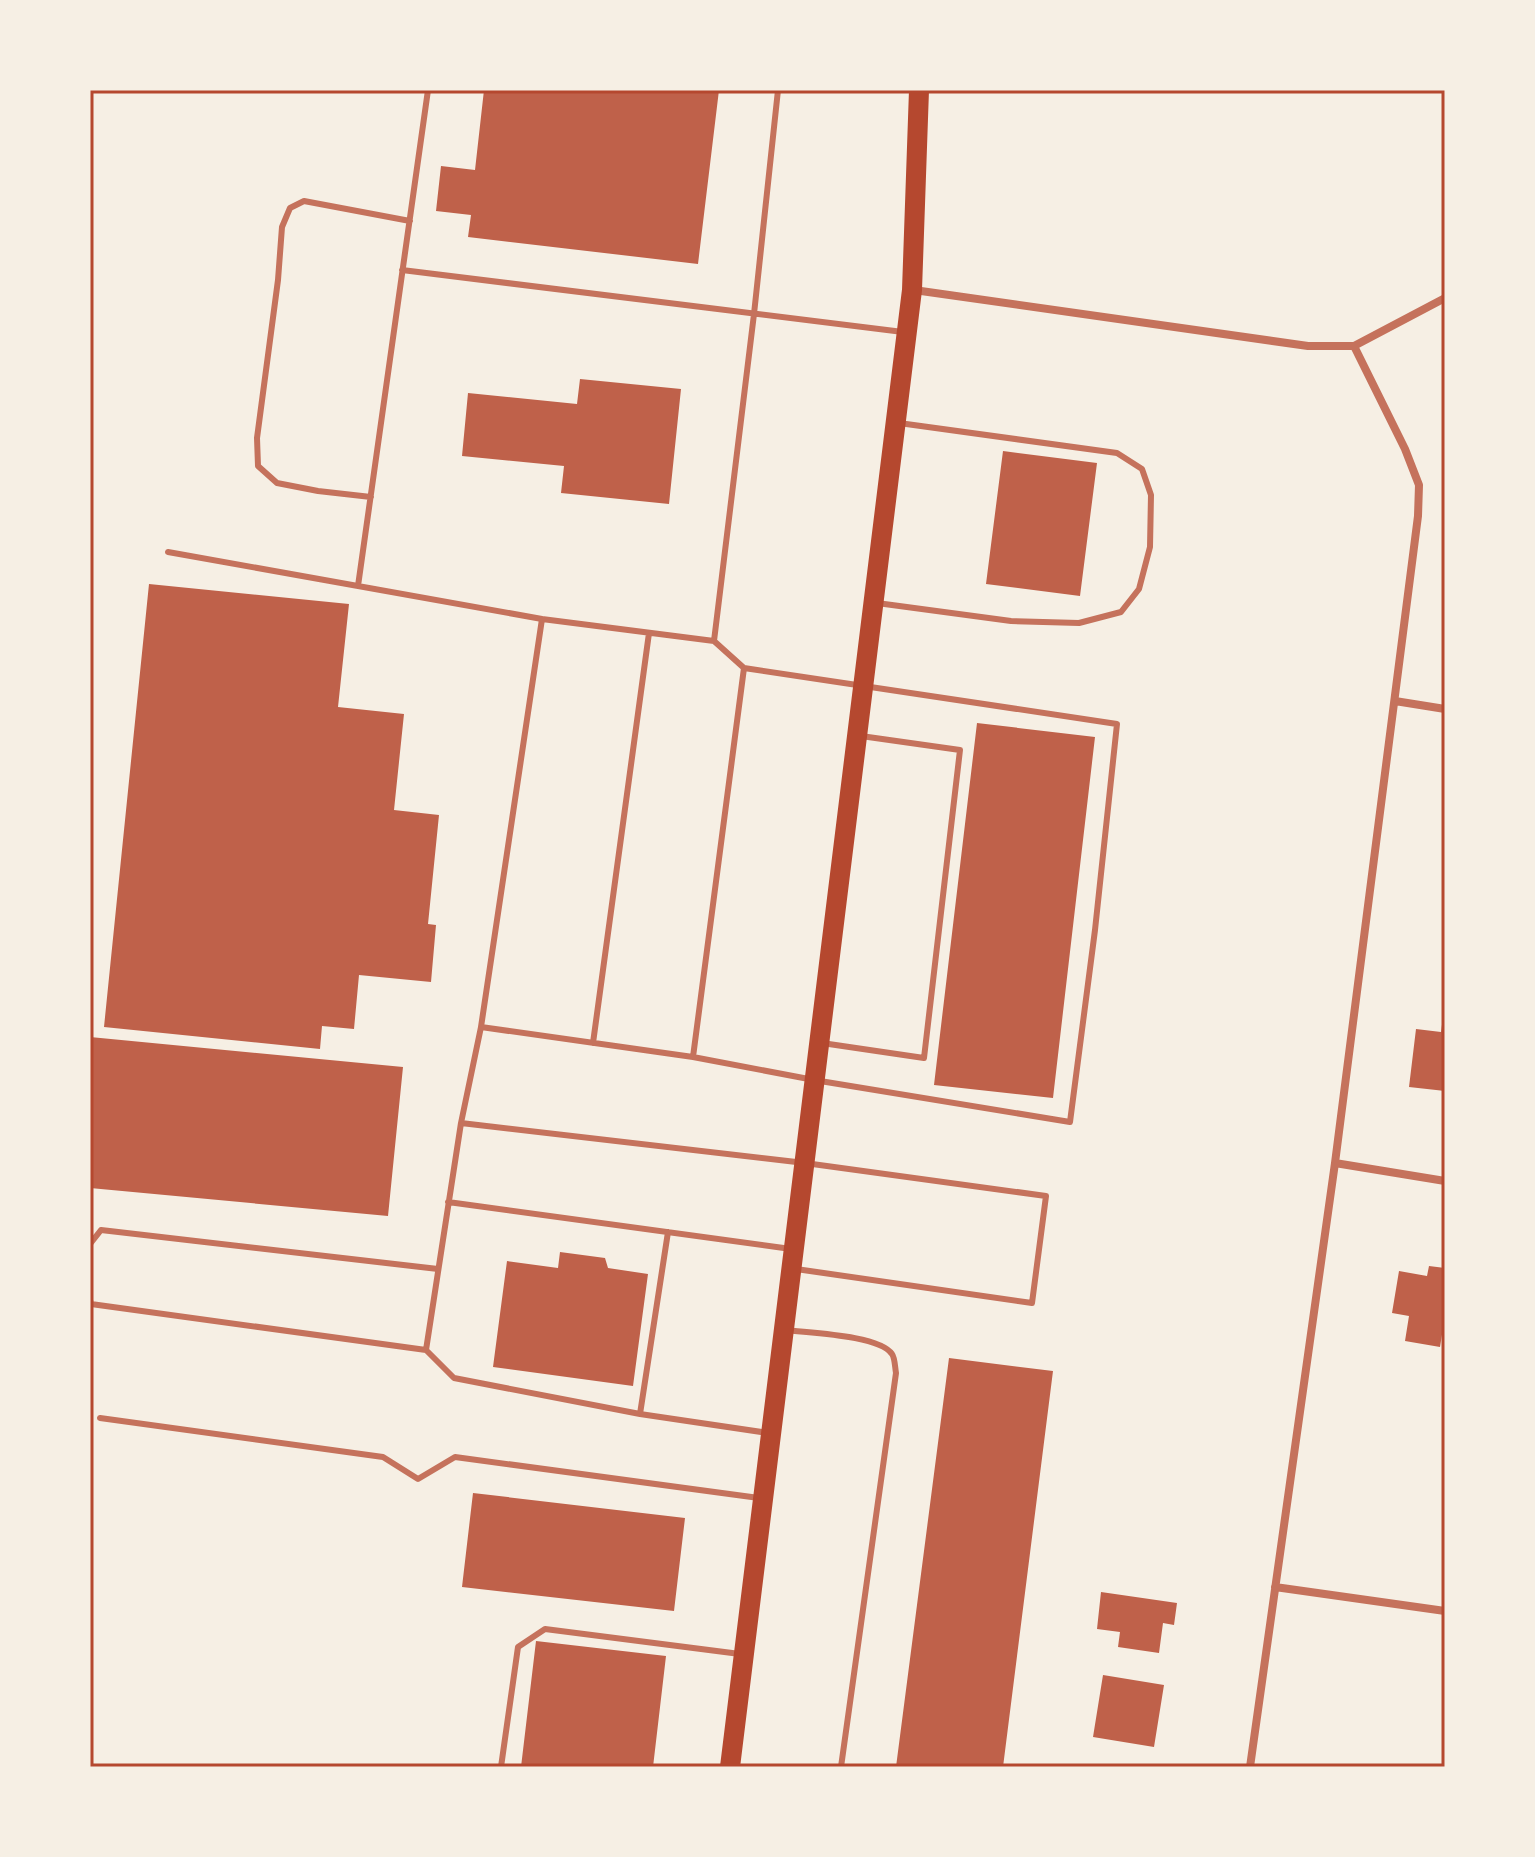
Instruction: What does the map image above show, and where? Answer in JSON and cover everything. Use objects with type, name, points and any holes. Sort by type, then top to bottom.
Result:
[{"type":"main road","points":[[730,1767],[912,290],[919,90]]},
{"type":"street","points":[[912,290],[1308,346],[1354,346],[1445,298]]},
{"type":"street","points":[[1250,1767],[1335,1163],[1418,516],[1419,485],[1405,449],[1354,346]]},
{"type":"street","points":[[1395,701],[1445,709]]},
{"type":"street","points":[[1335,1163],[1445,1181]]},
{"type":"street","points":[[1275,1587],[1445,1611]]},
{"type":"lane","points":[[358,586],[428,90]]},
{"type":"lane","points":[[714,641],[778,90]]},
{"type":"lane","points":[[371,497],[277,483],[258,466],[257,438],[282,227],[290,208],[304,201],[410,221]]},
{"type":"lane","points":[[402,270],[907,332]]},
{"type":"lane","points":[[874,602],[1011,621],[1079,623],[1121,612],[1139,589],[1150,547],[1151,495],[1142,469],[1117,453],[896,422]]},
{"type":"lane","points":[[168,552],[542,619],[714,641],[744,668],[1117,724],[1094,944],[1070,1122],[693,1057],[481,1027]]},
{"type":"lane","points":[[426,1350],[461,1123],[481,1027],[542,619]]},
{"type":"lane","points":[[593,1043],[649,633]]},
{"type":"lane","points":[[693,1057],[744,668]]},
{"type":"lane","points":[[819,1043],[924,1058],[960,750],[857,735]]},
{"type":"lane","points":[[448,1202],[668,1232],[793,1259],[1032,1303],[1046,1196],[805,1163],[461,1123]]},
{"type":"lane","points":[[90,1244],[101,1230],[438,1269]]},
{"type":"lane","points":[[640,1414],[668,1232]]},
{"type":"lane","points":[[90,1300],[91,1304],[426,1350],[454,1378],[640,1414],[771,1434]]},
{"type":"lane","points":[[784,1330],[858,1338],[881,1345],[892,1355],[896,1373],[841,1767]]},
{"type":"lane","points":[[100,1418],[383,1457],[418,1479],[455,1457],[764,1499]]},
{"type":"lane","points":[[501,1767],[518,1647],[545,1629],[744,1654]]},
{"type":"building","points":[[484,90],[719,90],[698,264],[468,237],[471,215],[436,211],[441,166],[475,170]]},
{"type":"building","points":[[580,379],[681,389],[669,504],[561,493],[564,466],[462,456],[468,393],[577,404]]},
{"type":"building","points":[[1003,451],[1097,463],[1080,596],[986,584]]},
{"type":"building","points":[[149,584],[349,604],[338,707],[404,714],[394,810],[439,815],[428,924],[436,925],[431,982],[359,975],[354,1029],[322,1026],[320,1049],[104,1027]]},
{"type":"building","points":[[977,723],[1095,737],[1053,1098],[934,1085]]},
{"type":"building","points":[[1443,1017],[1445,1091],[1409,1087],[1416,1029],[1441,1032]]},
{"type":"building","points":[[90,1037],[403,1067],[388,1216],[90,1188]]},
{"type":"building","points":[[560,1252],[605,1258],[608,1268],[648,1274],[633,1386],[493,1367],[507,1261],[558,1268]]},
{"type":"building","points":[[1429,1266],[1445,1268],[1445,1316],[1440,1347],[1405,1341],[1409,1316],[1392,1313],[1399,1271],[1427,1276]]},
{"type":"building","points":[[949,1358],[1053,1371],[1003,1767],[896,1767]]},
{"type":"building","points":[[473,1493],[685,1518],[674,1611],[462,1587]]},
{"type":"building","points":[[1101,1592],[1177,1603],[1174,1625],[1163,1623],[1159,1653],[1118,1647],[1120,1632],[1097,1629]]},
{"type":"building","points":[[536,1641],[666,1656],[653,1767],[521,1767]]},
{"type":"building","points":[[1103,1675],[1164,1685],[1154,1747],[1093,1737]]}]
